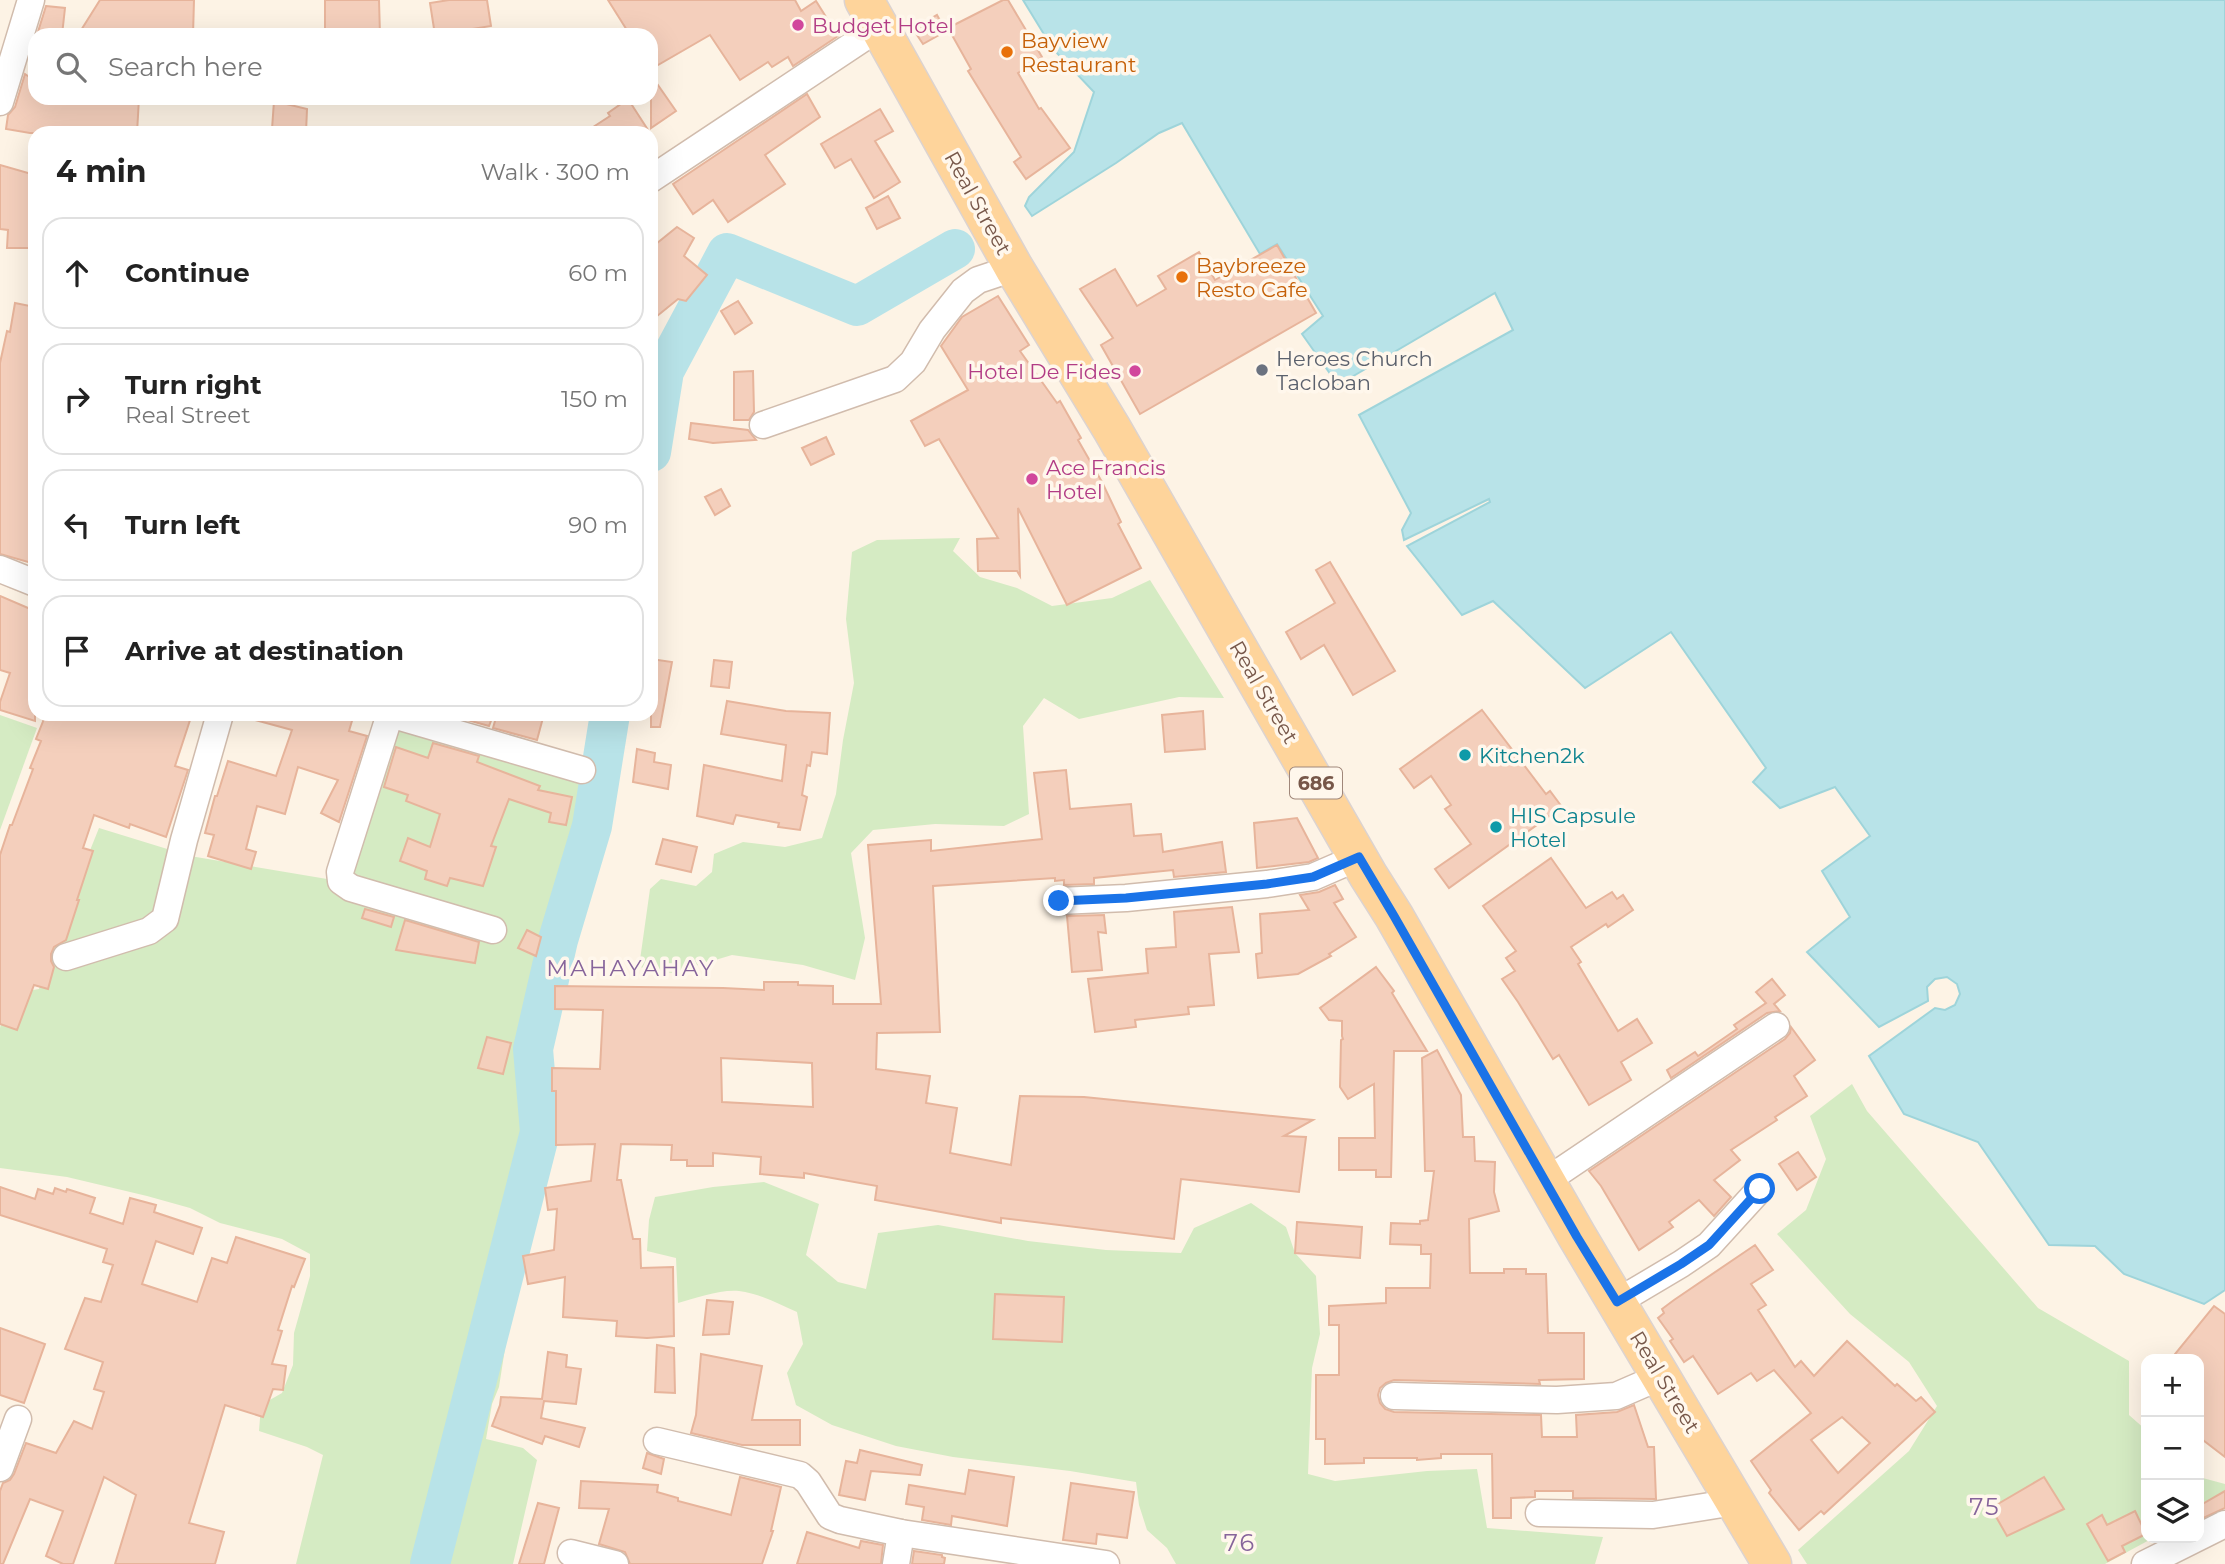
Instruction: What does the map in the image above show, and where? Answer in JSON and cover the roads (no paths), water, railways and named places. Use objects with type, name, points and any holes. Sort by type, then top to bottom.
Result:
[{"type":"main road","name":"Real Street","points":[[872,13],[1014,268],[1112,429],[1577,1237],[1772,1564]]},
{"type":"street","points":[[0,102],[31,0]]},
{"type":"street","points":[[658,173],[872,13]]},
{"type":"street","points":[[763,425],[895,379],[913,362],[932,330],[963,291],[978,280],[1014,268]]},
{"type":"street","points":[[0,569],[28,580]]},
{"type":"street","points":[[66,957],[149,932],[165,919],[218,721]]},
{"type":"street","points":[[388,721],[340,872],[341,881],[351,888],[494,930]]},
{"type":"street","points":[[414,721],[582,770]]},
{"type":"street","points":[[1059,901],[1126,898],[1267,884],[1313,877],[1359,857]]},
{"type":"street","points":[[1546,1181],[1776,1026]]},
{"type":"street","points":[[1617,1302],[1709,1245],[1760,1189]]},
{"type":"street","points":[[1394,1396],[1557,1401],[1616,1396],[1661,1376]]},
{"type":"street","points":[[0,1468],[18,1419]]},
{"type":"street","points":[[657,1441],[800,1475],[808,1482],[830,1516],[841,1520],[901,1533],[1106,1564]]},
{"type":"street","points":[[1539,1513],[1653,1515],[1735,1502]]},
{"type":"street","points":[[2145,1564],[2225,1524]]},
{"type":"street","points":[[896,1564],[901,1533]]},
{"type":"street","points":[[571,1553],[615,1564]]},
{"type":"water","points":[[1023,0],[2225,0],[2225,1290],[2204,1304],[2124,1274],[2095,1246],[2049,1245],[1978,1142],[1904,1114],[1869,1056],[1935,1008],[1945,1010],[1955,1005],[1960,994],[1957,984],[1947,977],[1935,979],[1927,987],[1928,1001],[1879,1027],[1807,952],[1850,917],[1822,871],[1870,836],[1835,787],[1780,808],[1753,782],[1766,768],[1671,632],[1585,688],[1493,601],[1462,615],[1407,546],[1490,502],[1489,499],[1404,540],[1402,530],[1411,513],[1359,415],[1513,330],[1495,293],[1338,385],[1302,334],[1323,316],[1277,244],[1260,254],[1182,123],[1159,133],[1032,216],[1025,206],[1029,197],[1074,152],[1094,92],[1053,49]]},
{"type":"waterway","points":[[658,408],[664,371],[727,253],[857,306],[955,249]]},
{"type":"waterway","points":[[430,1564],[540,1132],[533,1049],[558,940],[592,826],[609,721]]},
{"type":"place","name":"Budget Hotel","points":[[798,25]]},
{"type":"place","name":"Bayview Restaurant","points":[[1007,52]]},
{"type":"place","name":"Baybreeze Resto Cafe","points":[[1182,277]]},
{"type":"place","name":"Heroes Church Tacloban","points":[[1262,370]]},
{"type":"place","name":"Hotel De Fides","points":[[1135,371]]},
{"type":"place","name":"Ace Francis Hotel","points":[[1032,479]]},
{"type":"place","name":"Kitchen2k","points":[[1465,755]]},
{"type":"place","name":"HIS Capsule Hotel","points":[[1496,827]]},
{"type":"district","name":"MAHAYAHAY","points":[[631,968]]},
{"type":"district","name":"75","points":[[1985,1506]]},
{"type":"district","name":"76","points":[[1240,1542]]}]
